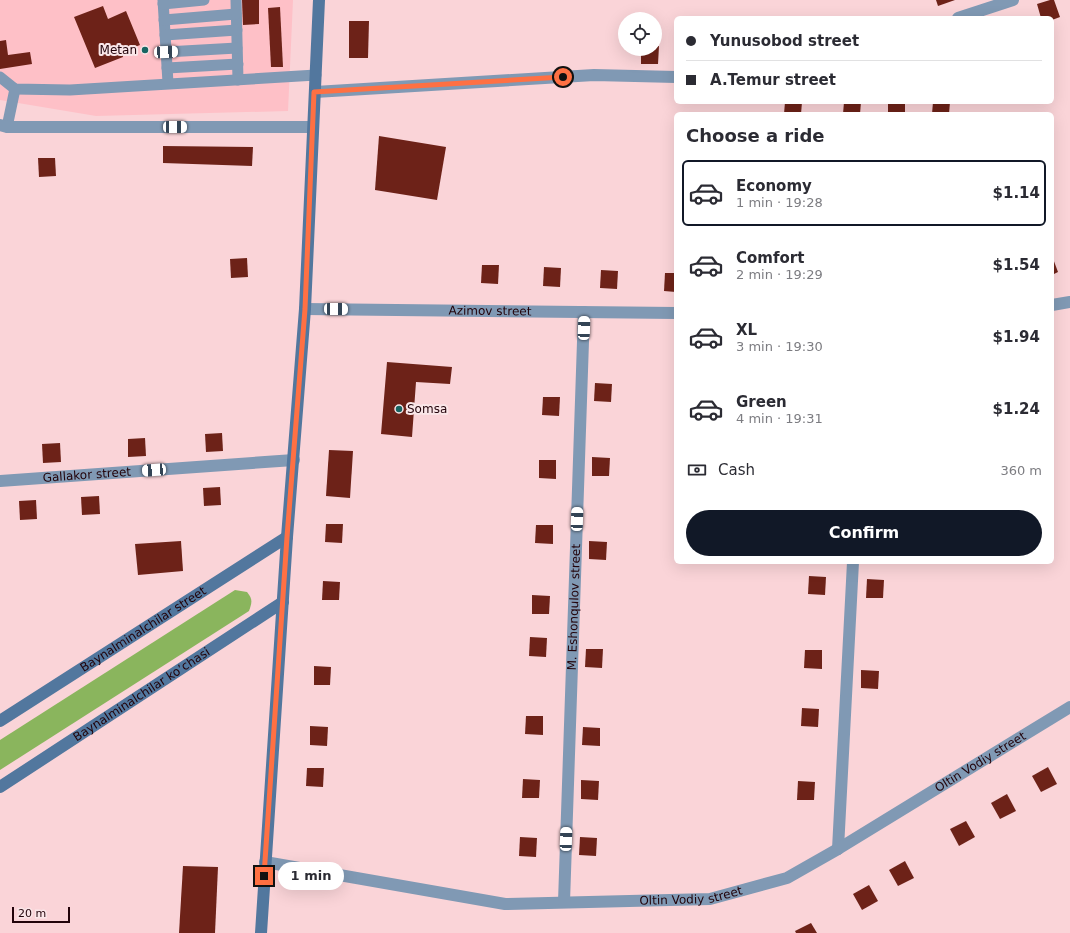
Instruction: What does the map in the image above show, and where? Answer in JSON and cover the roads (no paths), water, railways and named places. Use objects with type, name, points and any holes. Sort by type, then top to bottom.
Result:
[{"type":"main road","points":[[261,933],[287,537],[305,309],[319,0]]},
{"type":"main road","name":"Baynalminalchilar street","points":[[0,721],[287,537]]},
{"type":"main road","name":"Baynalminalchilar ko’chasi","points":[[0,787],[283,602]]},
{"type":"street","points":[[964,16],[1013,0]]},
{"type":"street","points":[[314,92],[594,75],[674,77]]},
{"type":"street","points":[[4,126],[313,127]]},
{"type":"street","points":[[1054,305],[1070,302]]},
{"type":"street","name":"Azimov street","points":[[305,309],[674,314]]},
{"type":"street","name":"M. Eshonqulov street","points":[[564,902],[584,312]]},
{"type":"street","name":"Gallakor street","points":[[0,481],[294,460]]},
{"type":"street","points":[[838,849],[853,564]]},
{"type":"street","name":"Oltin Vodiy street","points":[[265,862],[505,904],[710,899],[787,878],[838,849],[1070,707]]},
{"type":"lane","points":[[168,83],[163,2],[204,0]]},
{"type":"lane","points":[[236,0],[238,80]]},
{"type":"lane","points":[[164,20],[236,14]]},
{"type":"lane","points":[[165,35],[237,30]]},
{"type":"lane","points":[[166,52],[237,48]]},
{"type":"lane","points":[[167,68],[238,64]]},
{"type":"lane","points":[[0,77],[15,89],[70,90],[316,75]]},
{"type":"lane","points":[[4,126],[15,89]]},
{"type":"place","name":"Metan","points":[[145,50]]},
{"type":"place","name":"Somsa","points":[[399,409]]}]
